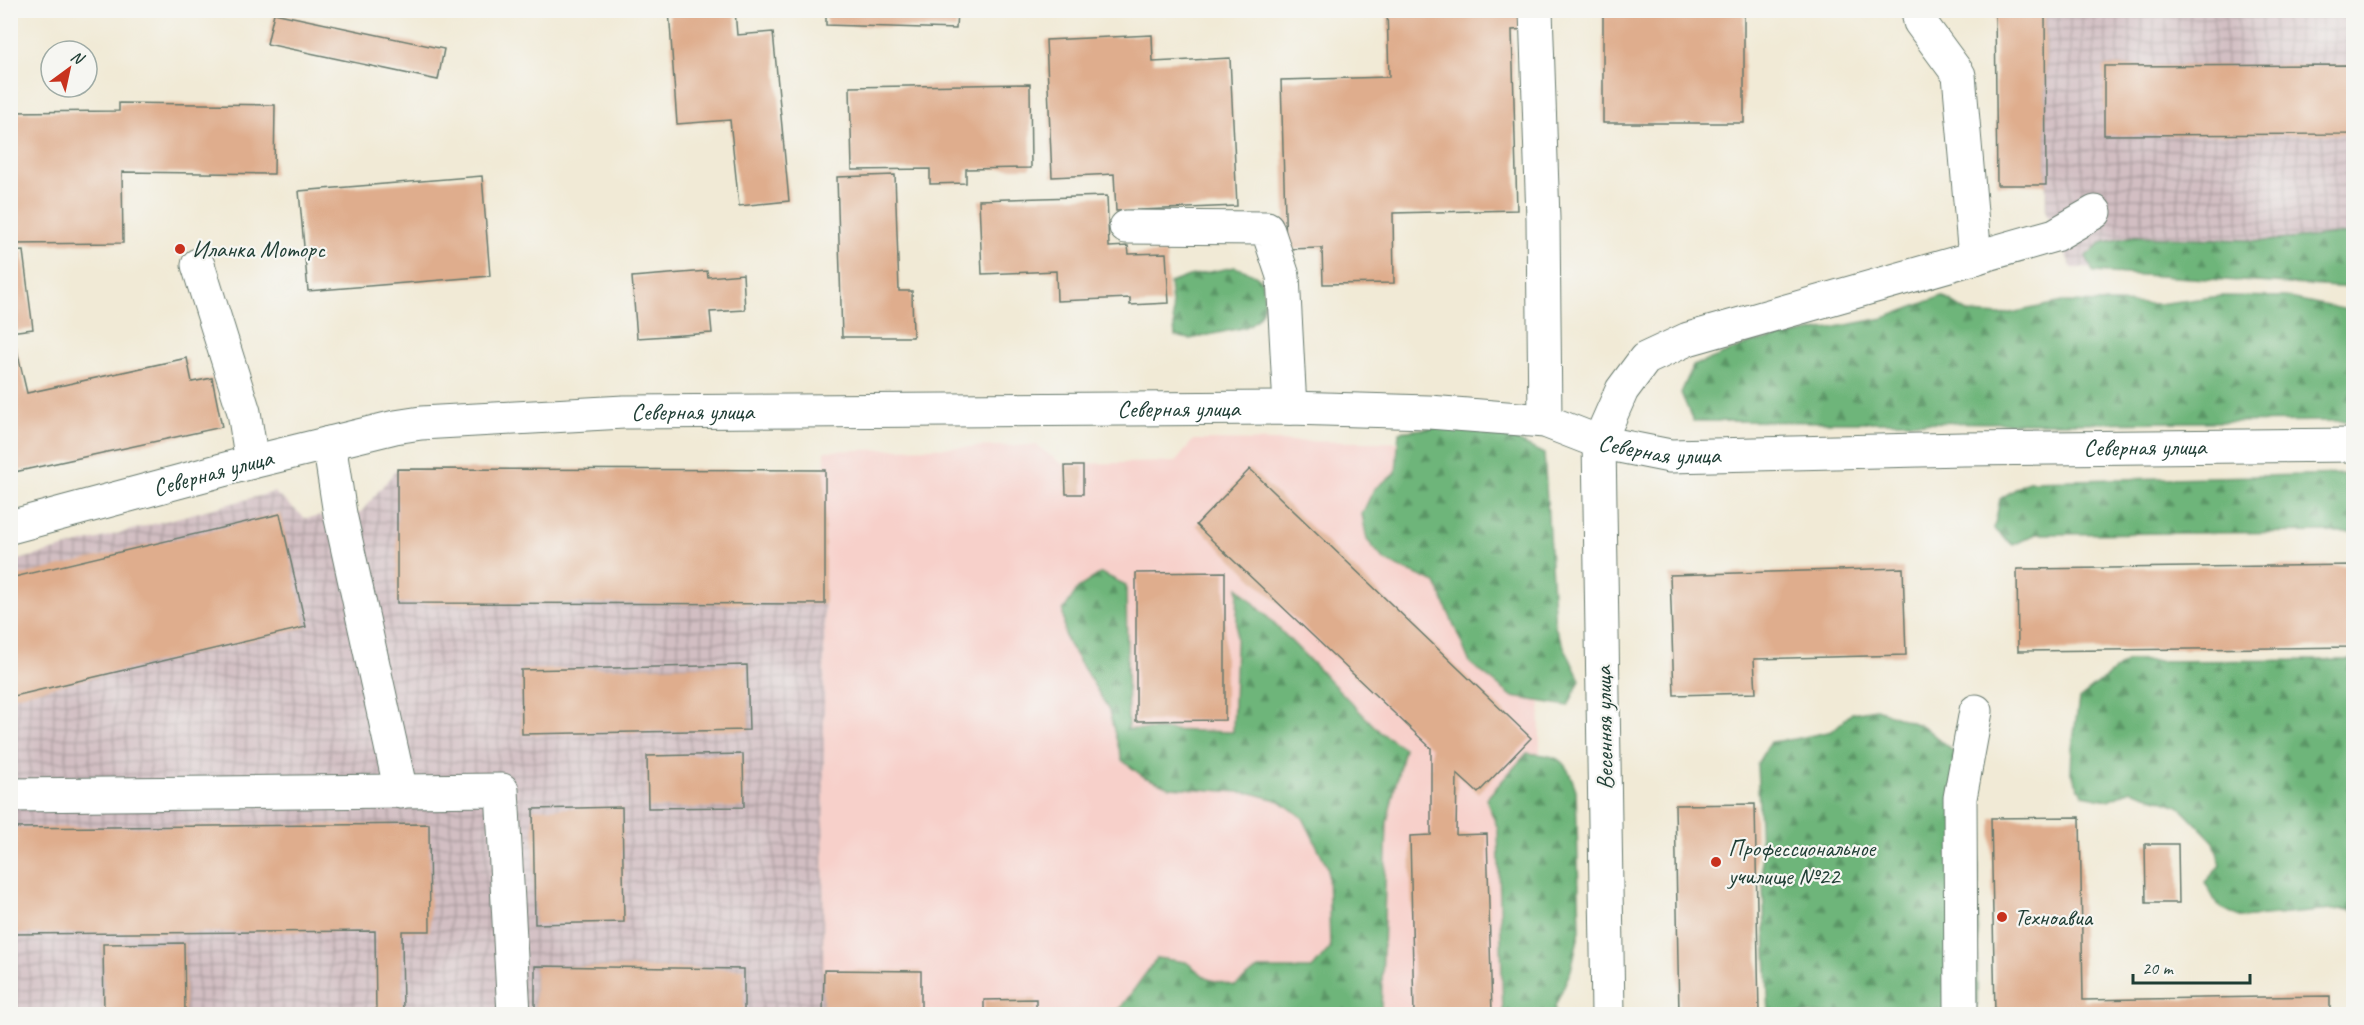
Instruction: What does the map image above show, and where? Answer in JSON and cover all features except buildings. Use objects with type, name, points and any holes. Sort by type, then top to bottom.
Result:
[{"type":"street","points":[[1536,10],[1543,219],[1545,421]]},
{"type":"street","points":[[1918,10],[1920,22],[1959,75],[1975,258]]},
{"type":"street","points":[[1599,442],[1622,390],[1645,358],[1688,339],[2055,235],[2095,212]]},
{"type":"street","points":[[1126,227],[1267,228],[1283,276],[1290,408]]},
{"type":"street","points":[[198,265],[244,412],[252,462]]},
{"type":"street","name":"Северная улица","points":[[10,527],[252,462],[395,427],[421,423],[624,412],[1290,408],[1429,412],[1545,421],[1599,442],[1670,456],[1963,449],[2354,445]]},
{"type":"street","name":"Весенняя улица","points":[[1599,442],[1608,1014]]},
{"type":"street","points":[[329,443],[340,514],[401,792]]},
{"type":"street","points":[[1961,1014],[1960,798],[1976,711]]},
{"type":"street","points":[[10,795],[502,790],[514,1014]]},
{"type":"shaded area","points":[[2045,11],[2353,11],[2353,272],[2072,268],[2046,213]]},
{"type":"shaded area","points":[[1193,440],[1452,443],[1539,506],[1541,1014],[823,1014],[825,451],[1036,445],[1062,464],[1176,462]]},
{"type":"shaded area","points":[[397,469],[825,470],[823,1014],[11,1014],[11,562],[274,492],[305,518],[361,512]]},
{"type":"green space","points":[[2353,233],[2353,288],[2093,272],[2086,256],[2101,243],[2135,236],[2268,241]]},
{"type":"green space","points":[[1235,267],[1253,274],[1262,282],[1263,307],[1256,320],[1246,327],[1190,339],[1175,336],[1170,283],[1189,276]]},
{"type":"green space","points":[[1942,296],[1969,313],[2001,315],[2063,302],[2158,304],[2221,296],[2285,297],[2353,311],[2353,421],[2043,423],[1693,421],[1681,393],[1693,366],[1751,343],[1884,318]]},
{"type":"green space","points":[[1438,427],[1493,429],[1544,454],[1555,627],[1580,680],[1568,706],[1513,697],[1470,663],[1436,583],[1385,561],[1367,540],[1362,514],[1374,489],[1396,473],[1399,432]]},
{"type":"green space","points":[[2353,474],[2353,532],[2036,534],[2013,545],[1994,529],[2000,499],[2028,481]]},
{"type":"green space","points":[[1101,573],[1126,585],[1128,729],[1233,732],[1238,587],[1380,732],[1404,748],[1387,822],[1381,1014],[1116,1014],[1157,958],[1186,962],[1208,979],[1235,986],[1258,969],[1312,969],[1330,948],[1328,868],[1303,818],[1280,801],[1252,793],[1170,787],[1144,777],[1122,760],[1108,708],[1065,638],[1063,611],[1078,588]]},
{"type":"green space","points":[[2353,660],[2353,911],[2344,909],[2241,918],[2218,906],[2205,882],[2221,865],[2214,842],[2179,806],[2131,790],[2108,800],[2083,795],[2071,773],[2079,699],[2127,661]]},
{"type":"green space","points":[[1876,709],[1924,727],[1979,773],[1977,1005],[1972,1014],[1769,1014],[1757,764],[1770,742],[1832,731],[1852,713]]},
{"type":"green space","points":[[1527,753],[1560,761],[1568,771],[1576,790],[1580,930],[1571,970],[1555,1006],[1555,1014],[1503,1014],[1498,829],[1486,799]]},
{"type":"place","name":"Иланка Моторс","points":[[180,249]]},
{"type":"place","name":"Профессиональное училище №22","points":[[1716,862]]},
{"type":"place","name":"Техноавиа","points":[[2002,917]]}]
